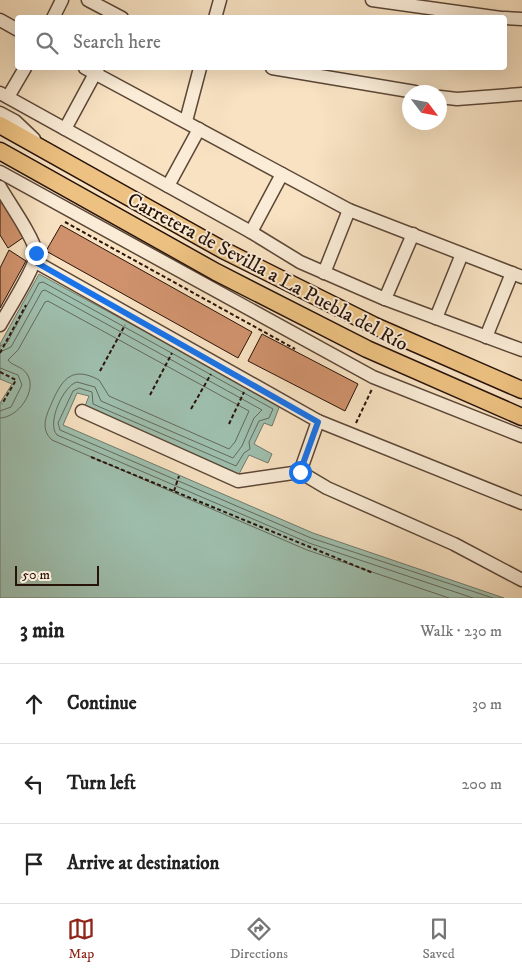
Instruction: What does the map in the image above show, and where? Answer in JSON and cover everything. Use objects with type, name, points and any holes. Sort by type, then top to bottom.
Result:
[{"type":"main road","name":"Carretera de Sevilla a La Puebla del Río","points":[[0,125],[222,250],[375,326],[522,390]]},
{"type":"main road","name":"Carretera de Sevilla a La Puebla del Río","points":[[0,151],[216,272],[358,345],[522,417]]},
{"type":"street","points":[[54,15],[62,0]]},
{"type":"street","points":[[88,0],[116,15]]},
{"type":"street","points":[[216,15],[220,0]]},
{"type":"street","points":[[372,0],[422,4],[486,15]]},
{"type":"street","points":[[507,18],[522,19]]},
{"type":"street","points":[[0,20],[15,28]]},
{"type":"street","points":[[23,70],[4,95],[251,232],[300,262],[385,299],[522,350]]},
{"type":"street","points":[[65,129],[93,70]]},
{"type":"street","points":[[95,70],[349,210],[517,275],[486,337]]},
{"type":"street","points":[[186,121],[199,70]]},
{"type":"street","points":[[284,70],[402,90]]},
{"type":"street","points":[[447,98],[458,100],[522,94]]},
{"type":"street","points":[[0,113],[15,120],[44,150]]},
{"type":"street","points":[[168,186],[199,129]]},
{"type":"street","points":[[0,172],[376,378],[522,436]]},
{"type":"street","points":[[251,232],[282,174]]},
{"type":"street","points":[[0,188],[36,253],[34,261],[0,325]]},
{"type":"street","points":[[324,273],[349,210]]},
{"type":"street","points":[[385,299],[413,234]]},
{"type":"street","points":[[436,318],[462,254]]},
{"type":"street","points":[[34,261],[318,422],[522,503]]},
{"type":"street","points":[[82,411],[238,480],[300,472],[327,488],[454,544],[522,580]]},
{"type":"street","points":[[300,472],[318,422]]},
{"type":"path","points":[[0,353],[27,304]]},
{"type":"path","points":[[100,372],[127,322]]},
{"type":"path","points":[[150,395],[175,348]]},
{"type":"path","points":[[191,409],[213,369]]},
{"type":"path","points":[[0,372],[16,380],[2,404]]},
{"type":"path","points":[[351,434],[376,378]]},
{"type":"path","points":[[228,424],[247,388]]},
{"type":"path","points":[[91,457],[373,573]]},
{"type":"path","points":[[174,491],[179,476]]},
{"type":"water","points":[[39,274],[280,405],[272,426],[264,423],[254,444],[272,454],[268,463],[249,455],[239,474],[85,406],[89,396],[77,393],[63,425],[313,533],[504,598],[0,598],[0,403],[12,384],[0,379],[0,344]]},
{"type":"building","points":[[0,199],[2,199],[24,237],[8,248],[0,235]]},
{"type":"building","points":[[61,225],[252,332],[238,358],[46,251]]},
{"type":"building","points":[[9,250],[26,261],[0,308],[0,268]]},
{"type":"building","points":[[262,334],[358,384],[345,411],[248,361]]},
{"type":"route","points":[[36,253],[34,261],[39,264],[318,422],[300,472]]}]
